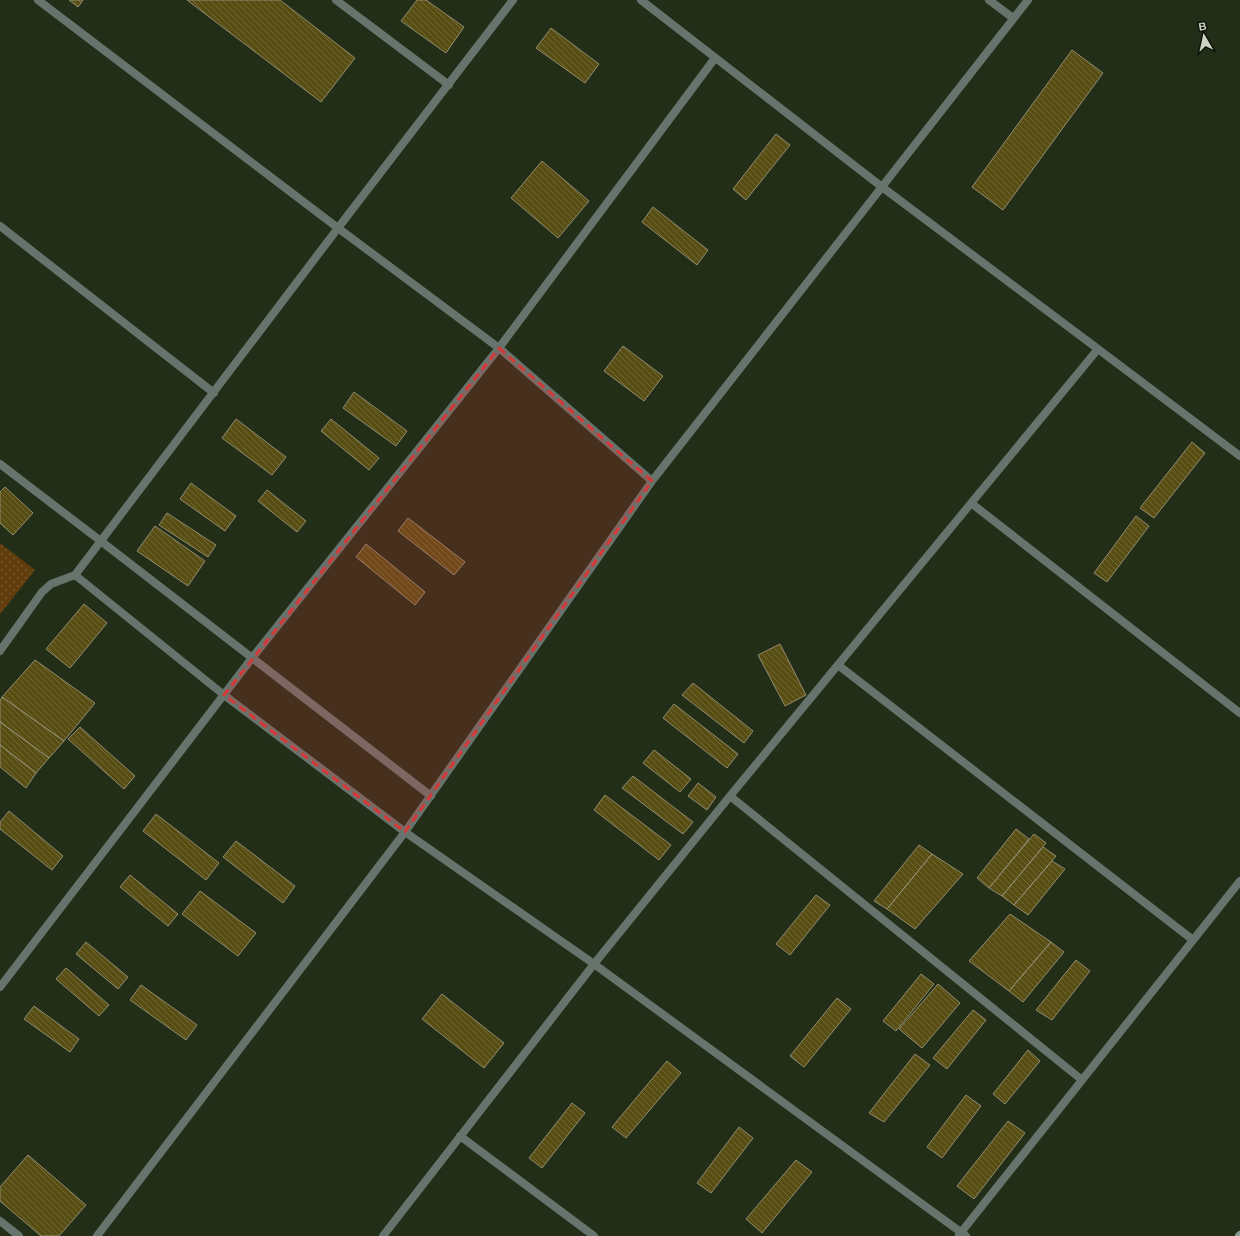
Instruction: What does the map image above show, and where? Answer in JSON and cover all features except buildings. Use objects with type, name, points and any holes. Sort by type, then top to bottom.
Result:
[{"type":"street","points":[[38,0],[498,348],[652,481]]},
{"type":"street","points":[[336,0],[449,85]]},
{"type":"street","points":[[0,651],[42,592],[51,584],[75,576],[102,542],[338,228],[514,0]]},
{"type":"street","points":[[641,0],[882,187],[1240,456]]},
{"type":"street","points":[[989,0],[1014,18]]},
{"type":"street","points":[[97,1236],[405,832],[652,481],[1028,0]]},
{"type":"street","points":[[0,987],[252,658],[498,348],[716,58]]},
{"type":"street","points":[[0,226],[214,393]]},
{"type":"street","points":[[383,1236],[594,964],[730,796],[1098,349]]},
{"type":"street","points":[[0,464],[431,796]]},
{"type":"street","points":[[971,503],[1240,713]]},
{"type":"street","points":[[75,576],[224,695],[405,832],[594,964],[962,1235],[1082,1080],[1240,881]]},
{"type":"street","points":[[838,665],[1193,940]]},
{"type":"street","points":[[730,796],[1082,1080]]},
{"type":"street","points":[[460,1136],[594,1236]]},
{"type":"street","points":[[0,1221],[19,1236]]},
{"type":"highlighted area","points":[[499,348],[652,481],[405,832],[224,695]]},
{"type":"shaded area","points":[[0,543],[35,570],[0,614]]}]
